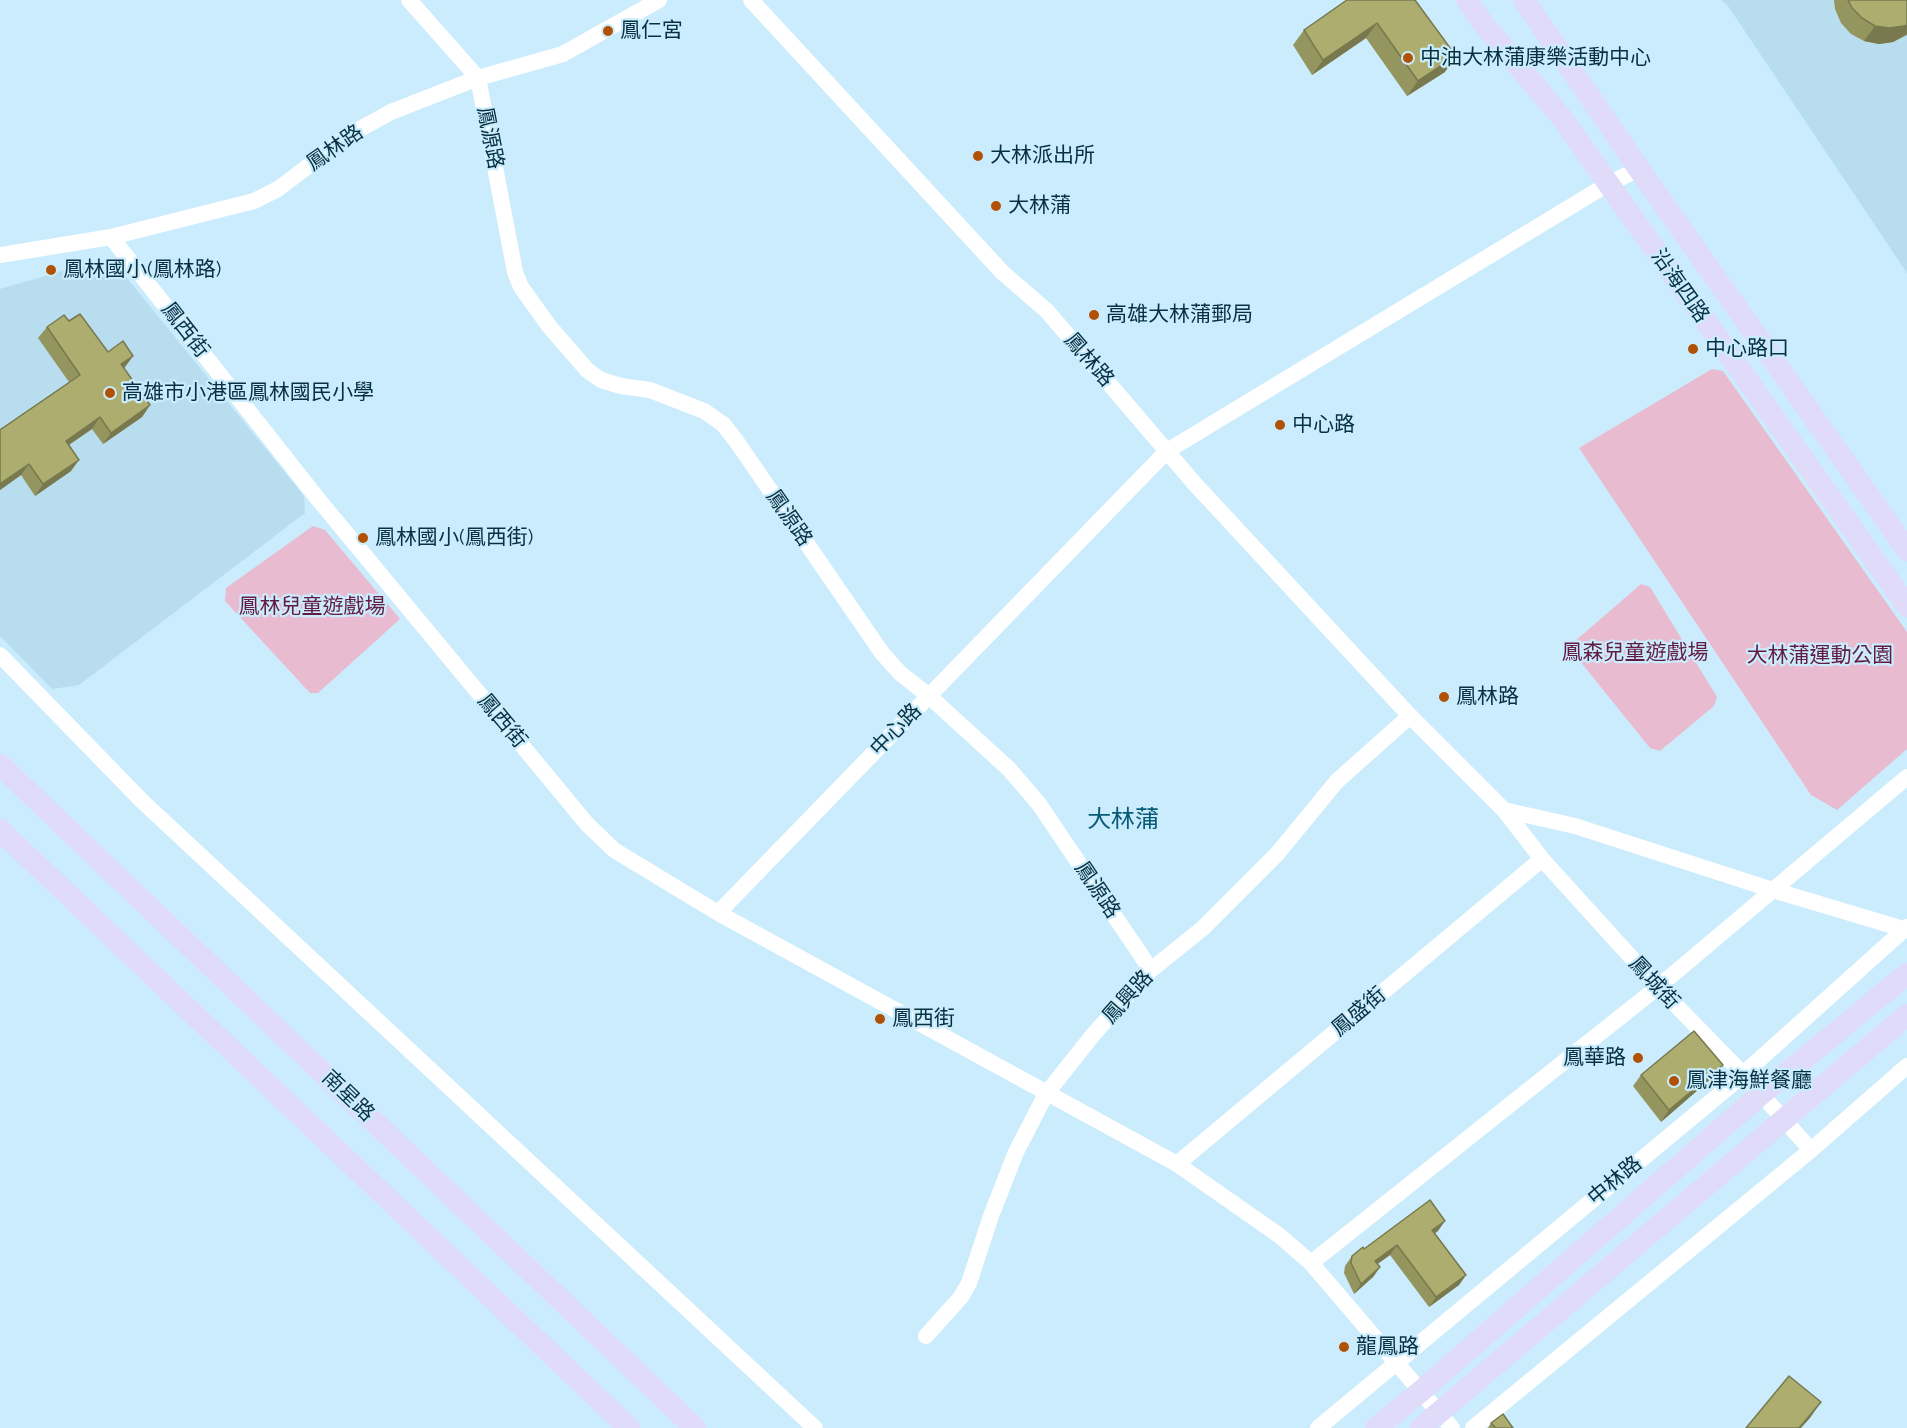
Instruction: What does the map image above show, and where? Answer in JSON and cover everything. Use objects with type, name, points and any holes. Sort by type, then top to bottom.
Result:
[{"type":"street","points":[[409,0],[478,78]]},
{"type":"street","name":"鳳林路","points":[[0,255],[111,237],[254,201],[278,189],[349,135],[391,112],[478,78],[563,54],[659,0]]},
{"type":"street","name":"鳳林路","points":[[751,0],[1002,272],[1047,311],[1194,483],[1410,716],[1504,810]]},
{"type":"street","name":"沿海四路","points":[[1467,0],[1481,21],[1563,118],[1907,606]]},
{"type":"street","name":"沿海四路","points":[[1524,0],[1639,169],[1907,550]]},
{"type":"street","name":"鳳源路","points":[[478,78],[514,272],[521,287],[549,326],[587,370],[602,380],[621,386],[650,390],[704,411],[723,424],[744,451],[882,653],[900,673],[929,696],[1009,769],[1039,804],[1151,970]]},
{"type":"street","name":"中心路","points":[[718,913],[1167,451],[1608,184],[1639,169]]},
{"type":"street","name":"鳳西街","points":[[111,237],[318,499],[587,824],[614,850],[718,913],[1177,1164],[1280,1236],[1311,1263]]},
{"type":"street","points":[[0,655],[142,801],[815,1428]]},
{"type":"street","name":"鳳興路","points":[[926,1336],[961,1298],[969,1283],[981,1243],[1016,1152],[1046,1094],[1092,1036],[1151,970],[1203,928],[1277,854],[1337,781],[1410,716]]},
{"type":"street","name":"南星路","points":[[0,765],[696,1428]]},
{"type":"street","points":[[1445,1421],[1311,1263],[1658,987],[1907,777]]},
{"type":"street","points":[[1504,810],[1575,826],[1773,890],[1906,929]]},
{"type":"street","name":"鳳城街","points":[[1504,810],[1542,859],[1811,1150]]},
{"type":"street","points":[[0,830],[629,1428]]},
{"type":"street","name":"鳳盛街","points":[[1177,1164],[1542,859]]},
{"type":"street","name":"中林路","points":[[1318,1428],[1744,1075],[1906,929]]},
{"type":"street","name":"中林路","points":[[1376,1428],[1760,1095],[1907,974]]},
{"type":"street","points":[[1421,1428],[1445,1421],[1907,1015]]},
{"type":"street","points":[[1473,1428],[1811,1150],[1907,1066]]},
{"type":"shaded area","points":[[1721,0],[1907,0],[1907,273],[1728,6]]},
{"type":"shaded area","name":"高雄市小港區鳳林國民小學","points":[[100,260],[118,267],[304,496],[305,513],[79,685],[52,689],[0,636],[0,289]]},
{"type":"green space","name":"大林蒲運動公園","points":[[1712,369],[1723,371],[1907,632],[1907,749],[1837,810],[1811,795],[1579,448]]},
{"type":"green space","name":"鳳林兒童遊戲場","points":[[313,526],[325,530],[400,619],[318,693],[310,693],[225,601],[226,588]]},
{"type":"green space","name":"鳳森兒童遊戲場","points":[[1641,584],[1650,587],[1717,697],[1714,706],[1660,751],[1650,748],[1571,650],[1574,642]]},
{"type":"building","name":"中油大林蒲康樂活動中心","points":[[1347,0],[1415,0],[1456,56],[1418,81],[1377,23],[1323,60],[1304,30]]},
{"type":"building","points":[[1848,0],[1907,0],[1907,25],[1889,28],[1875,26],[1862,18]]},
{"type":"building","points":[[80,314],[108,352],[123,341],[133,356],[121,364],[150,405],[111,433],[100,417],[66,441],[79,460],[43,484],[29,464],[0,484],[0,430],[80,375],[47,327],[64,315],[69,321]]},
{"type":"building","name":"鳳津海鮮餐廳","points":[[1694,1031],[1723,1065],[1669,1110],[1641,1075]]},
{"type":"building","points":[[1430,1200],[1445,1221],[1432,1230],[1466,1275],[1436,1297],[1397,1245],[1375,1261],[1380,1267],[1361,1284],[1351,1263],[1352,1256]]},
{"type":"building","points":[[1789,1376],[1821,1402],[1799,1428],[1746,1428]]},
{"type":"building","points":[[1503,1414],[1513,1428],[1496,1428],[1491,1423]]},
{"type":"place","name":"鳳仁宮","points":[[608,31]]},
{"type":"place","name":"中油大林蒲康樂活動中心","points":[[1408,58]]},
{"type":"place","name":"大林派出所","points":[[978,156]]},
{"type":"place","name":"大林蒲","points":[[996,206]]},
{"type":"place","name":"鳳林國小(鳳林路)","points":[[51,270]]},
{"type":"place","name":"高雄大林蒲郵局","points":[[1094,315]]},
{"type":"place","name":"中心路口","points":[[1693,349]]},
{"type":"place","name":"高雄市小港區鳳林國民小學","points":[[110,393]]},
{"type":"place","name":"中心路","points":[[1280,425]]},
{"type":"place","name":"鳳林國小(鳳西街)","points":[[363,538]]},
{"type":"place","name":"鳳林路","points":[[1444,697]]},
{"type":"place","name":"鳳西街","points":[[880,1019]]},
{"type":"place","name":"鳳華路","points":[[1638,1058]]},
{"type":"place","name":"鳳津海鮮餐廳","points":[[1674,1081]]},
{"type":"place","name":"龍鳳路","points":[[1344,1347]]},
{"type":"district","name":"大林蒲","points":[[1123,820]]}]
